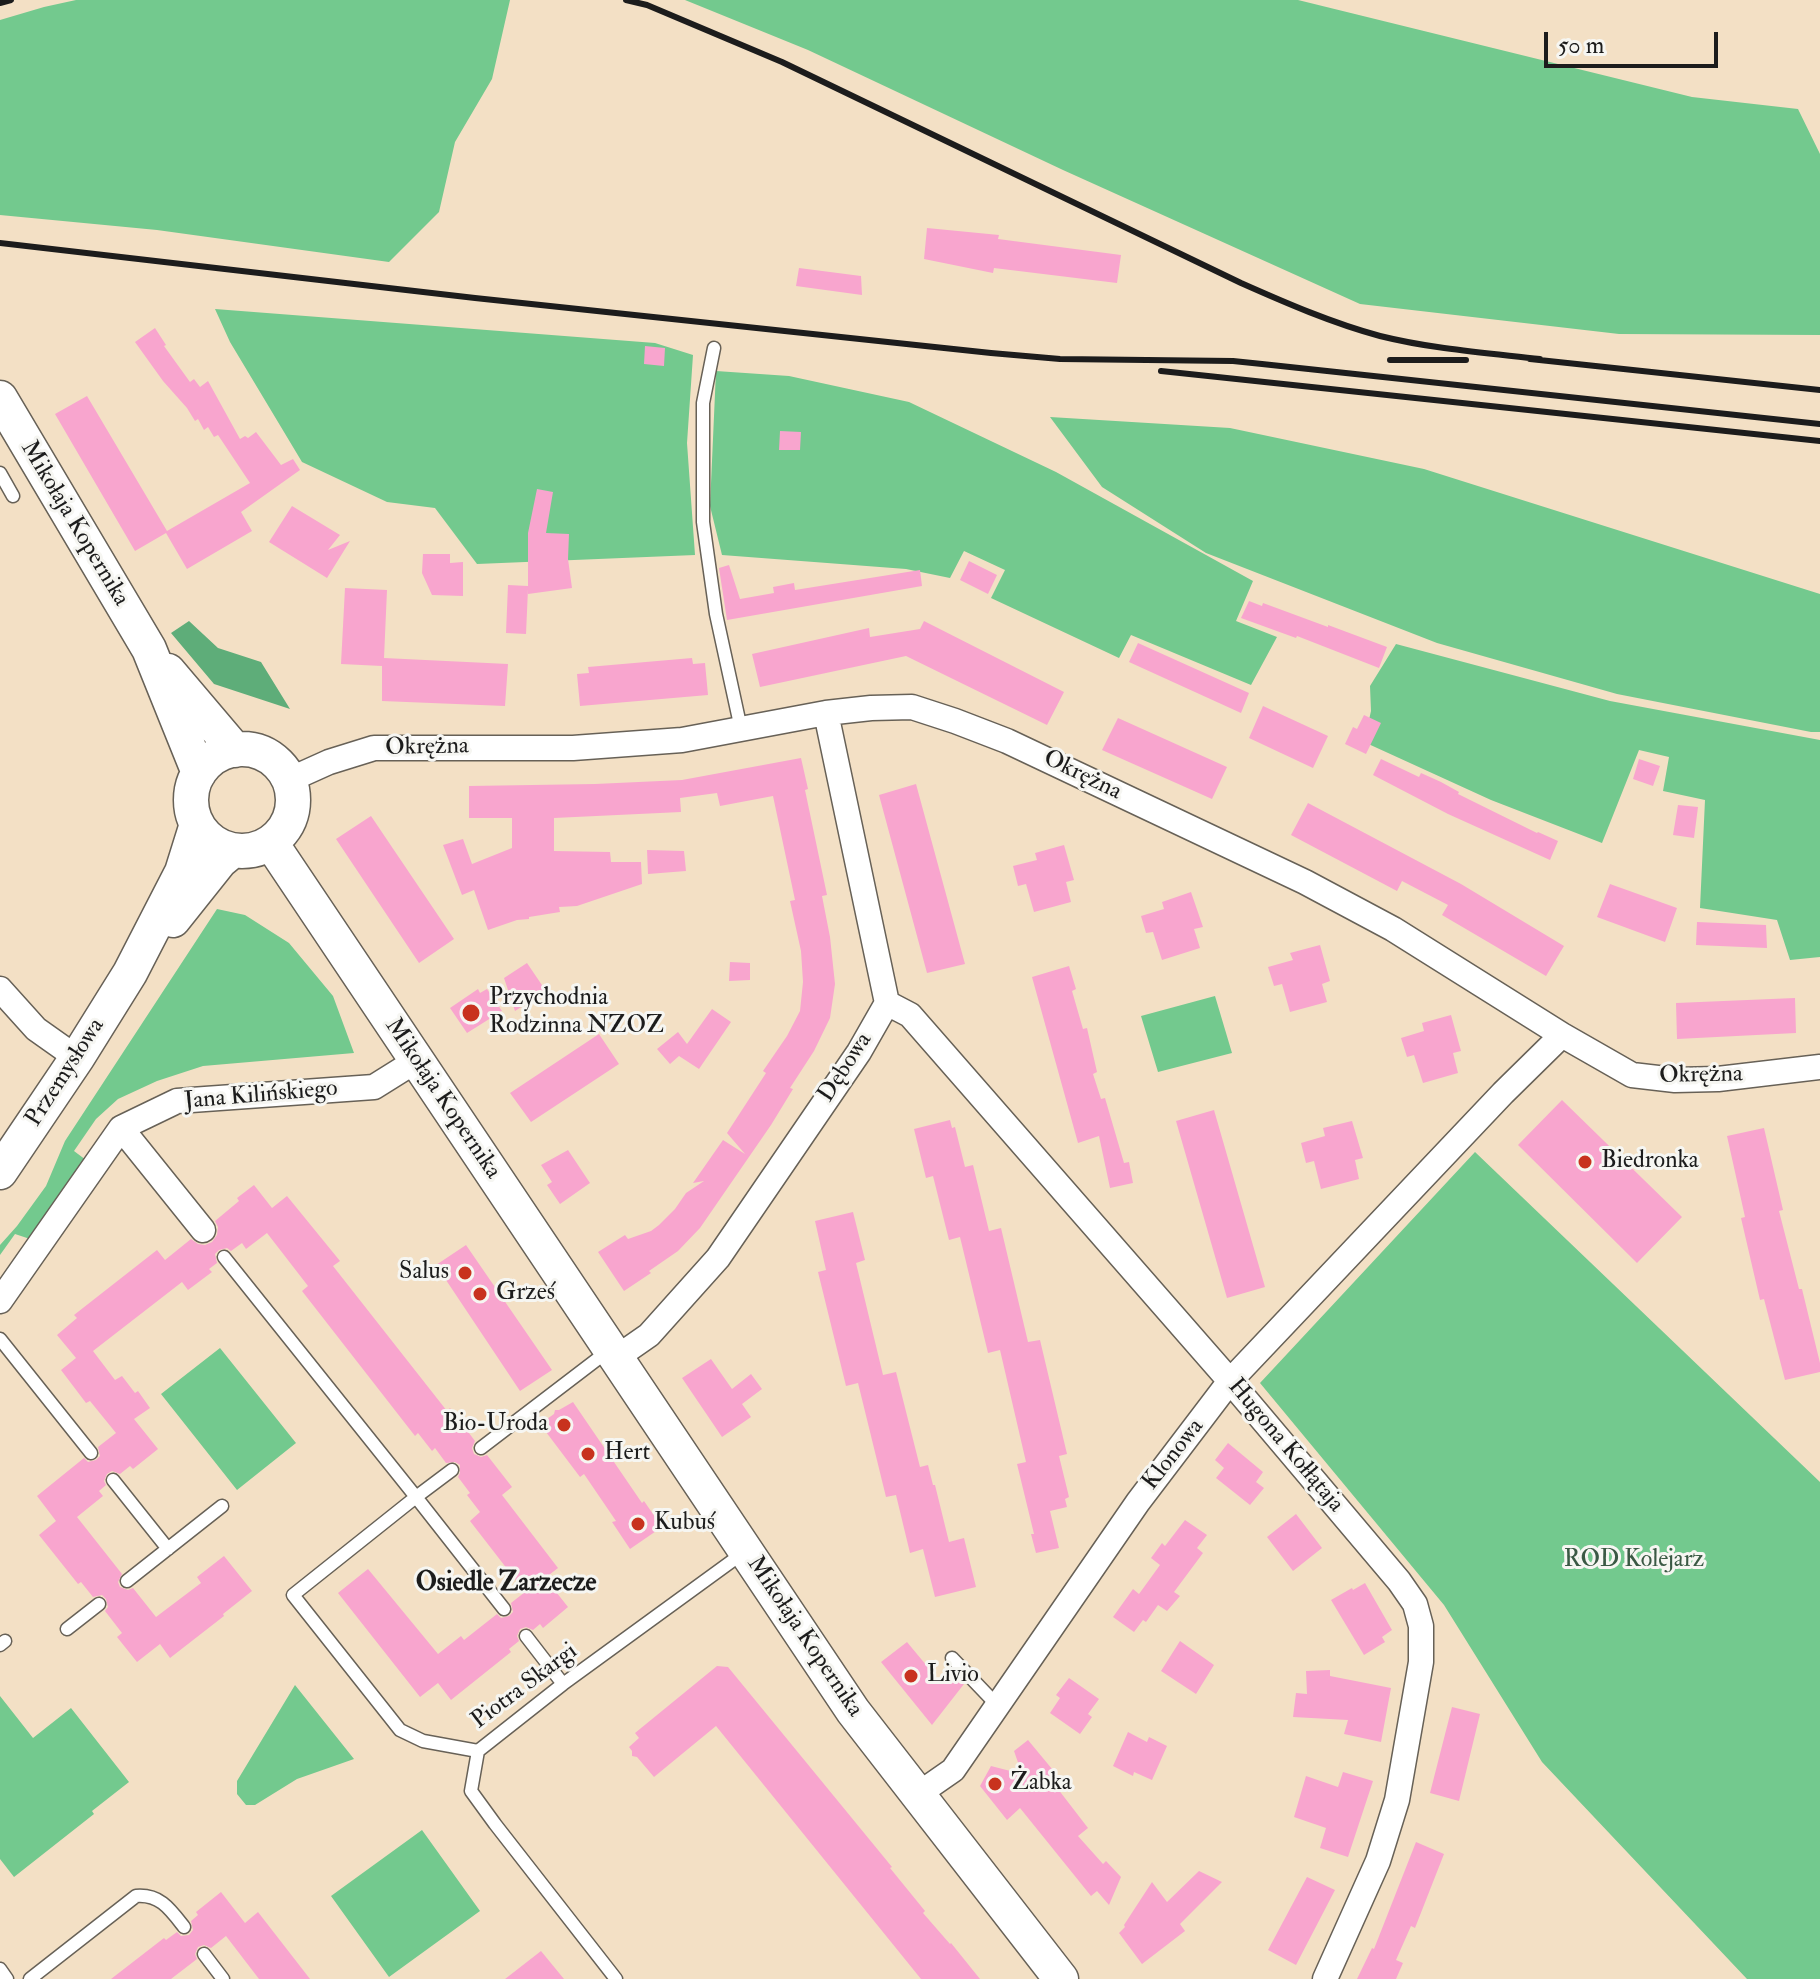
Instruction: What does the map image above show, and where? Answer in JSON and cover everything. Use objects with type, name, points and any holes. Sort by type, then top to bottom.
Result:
[{"type":"main road","name":"Mikołaja Kopernika","points":[[8,419],[149,649],[235,750]]},
{"type":"main road","name":"Mikołaja Kopernika","points":[[149,649],[199,773]]},
{"type":"main road","points":[[235,750],[257,751],[284,771],[289,780],[293,804],[287,826],[271,843],[247,851],[232,851],[214,843],[197,824],[191,804],[199,773],[214,758],[235,750]]},
{"type":"main road","name":"Przemysłowa","points":[[0,1172],[130,973],[184,867],[197,824]]},
{"type":"main road","name":"Mikołaja Kopernika","points":[[271,843],[853,1711],[1061,1979]]},
{"type":"main road","name":"Przemysłowa","points":[[130,973],[220,861],[232,851]]},
{"type":"street","name":"Okrężna","points":[[289,780],[329,762],[374,748],[573,748],[682,740],[826,713],[912,707],[1007,741],[1330,896],[1393,929],[1632,1075],[1675,1080],[1718,1079],[1820,1067]]},
{"type":"street","points":[[826,713],[887,1003]]},
{"type":"street","points":[[0,989],[36,1029],[77,1058]]},
{"type":"street","name":"Dębowa","points":[[613,1353],[649,1335],[718,1258],[859,1052],[887,1003]]},
{"type":"street","name":"Hugona Kołłątaja","points":[[887,1003],[910,1015],[1230,1381],[1415,1604],[1421,1626],[1421,1662],[1397,1800],[1378,1861],[1325,1979]]},
{"type":"street","name":"Klonowa","points":[[917,1795],[953,1770],[1138,1502],[1230,1381],[1503,1093],[1562,1035]]},
{"type":"street","name":"Jana Kilińskiego","points":[[0,1301],[121,1128],[177,1101],[374,1087],[418,1062]]},
{"type":"street","points":[[121,1128],[203,1230]]},
{"type":"lane","points":[[714,348],[703,403],[703,522],[716,614],[741,729]]},
{"type":"lane","points":[[0,473],[13,496]]},
{"type":"lane","points":[[224,1257],[504,1609]]},
{"type":"lane","points":[[0,1339],[91,1453]]},
{"type":"lane","points":[[481,1448],[613,1353]]},
{"type":"lane","points":[[452,1470],[293,1595],[400,1730],[423,1741],[478,1751]]},
{"type":"lane","points":[[113,1480],[168,1549]]},
{"type":"lane","points":[[127,1581],[222,1506]]},
{"type":"lane","name":"Piotra Skargi","points":[[616,1979],[471,1791],[478,1751],[563,1684],[745,1551]]},
{"type":"lane","points":[[67,1629],[99,1604]]},
{"type":"lane","points":[[526,1636],[563,1684]]},
{"type":"lane","points":[[952,1658],[997,1705]]},
{"type":"lane","points":[[30,1979],[136,1896],[148,1895],[165,1904],[184,1927]]},
{"type":"lane","points":[[204,1954],[223,1979]]},
{"type":"lane","points":[[0,1969],[7,1979]]},
{"type":"green space","points":[[76,0],[510,0],[492,79],[455,142],[439,212],[389,262],[157,230],[0,215],[0,20]]},
{"type":"green space","points":[[685,0],[1298,0],[1692,97],[1798,109],[1820,154],[1820,335],[1619,334],[1360,304],[1063,170],[808,50]]},
{"type":"green space","points":[[215,309],[655,343],[693,355],[687,443],[695,555],[477,564],[435,508],[387,502],[302,462],[230,342]]},
{"type":"green space","points":[[716,371],[789,376],[909,402],[1056,472],[1253,581],[1236,621],[1277,637],[1251,685],[1131,635],[1119,658],[991,598],[1005,570],[964,551],[950,578],[906,569],[722,555],[710,506]]},
{"type":"green space","points":[[1050,417],[1230,428],[1424,469],[1820,594],[1820,732],[1617,694],[1437,643],[1206,553],[1102,487]]},
{"type":"green space","points":[[189,621],[218,648],[261,662],[290,709],[214,684],[171,633]]},
{"type":"green space","points":[[1396,644],[1610,701],[1820,740],[1820,957],[1790,960],[1777,920],[1700,908],[1705,800],[1663,791],[1669,757],[1639,750],[1602,843],[1491,800],[1364,742],[1371,711],[1370,686]]},
{"type":"green space","points":[[217,909],[245,915],[289,943],[333,996],[354,1053],[203,1066],[157,1081],[118,1099],[96,1119],[74,1151],[86,1160],[30,1239],[15,1234],[0,1255],[0,1245],[46,1186],[65,1141]]},
{"type":"green space","points":[[1215,996],[1232,1053],[1158,1072],[1141,1016]]},
{"type":"green space","name":"ROD Kolejarz","points":[[1475,1152],[1820,1482],[1820,1979],[1747,1979],[1542,1762],[1444,1605],[1260,1383]]},
{"type":"green space","points":[[220,1348],[296,1443],[237,1490],[161,1394]]},
{"type":"green space","points":[[295,1685],[354,1759],[297,1779],[255,1805],[246,1805],[237,1794],[237,1781]]},
{"type":"green space","points":[[0,1696],[33,1738],[71,1708],[129,1782],[14,1877],[0,1859]]},
{"type":"green space","points":[[422,1830],[480,1911],[389,1977],[331,1896]]},
{"type":"building","points":[[927,228],[999,235],[998,239],[1121,255],[1117,283],[994,268],[993,273],[924,259]]},
{"type":"building","points":[[799,268],[861,276],[862,295],[796,286]]},
{"type":"building","points":[[155,328],[190,382],[194,379],[200,387],[208,381],[240,439],[256,432],[281,465],[293,459],[300,470],[241,512],[252,531],[187,569],[166,533],[135,551],[55,414],[87,396],[167,531],[250,483],[218,435],[214,437],[208,427],[204,430],[198,419],[195,421],[135,342]]},
{"type":"building","points":[[645,346],[665,348],[664,366],[644,364]]},
{"type":"building","points":[[780,431],[801,432],[800,450],[779,450]]},
{"type":"building","points":[[537,489],[553,492],[546,533],[569,534],[572,588],[528,594],[528,589],[526,634],[506,633],[508,585],[528,586],[528,533]]},
{"type":"building","points":[[292,506],[340,535],[328,550],[350,541],[327,578],[269,542]]},
{"type":"building","points":[[423,554],[450,554],[450,563],[463,562],[463,596],[432,595],[422,573]]},
{"type":"building","points":[[969,561],[997,575],[988,594],[960,580]]},
{"type":"building","points":[[729,565],[740,599],[774,593],[773,587],[794,583],[795,590],[920,570],[922,586],[727,620],[719,568]]},
{"type":"building","points":[[345,588],[387,590],[384,658],[508,664],[505,706],[382,701],[382,666],[341,664]]},
{"type":"building","points":[[1249,601],[1262,606],[1263,603],[1387,647],[1379,668],[1241,618]]},
{"type":"building","points":[[924,621],[1064,692],[1047,725],[906,656],[760,687],[752,654],[869,628],[870,637],[920,629]]},
{"type":"building","points":[[1138,643],[1249,693],[1241,713],[1129,662]]},
{"type":"building","points":[[692,658],[693,664],[705,663],[708,695],[580,706],[577,674],[589,673],[588,667]]},
{"type":"building","points":[[1263,706],[1328,736],[1313,768],[1249,738]]},
{"type":"building","points":[[1364,715],[1381,723],[1366,754],[1345,744],[1353,727],[1357,729]]},
{"type":"building","points":[[1118,718],[1227,767],[1212,799],[1102,750]]},
{"type":"building","points":[[801,758],[827,895],[822,896],[835,984],[830,1018],[771,1125],[700,1228],[678,1251],[624,1291],[598,1252],[625,1235],[628,1239],[659,1225],[686,1193],[704,1181],[693,1183],[723,1140],[745,1154],[727,1133],[766,1073],[763,1071],[800,1011],[803,982],[801,951],[790,901],[795,900],[773,796],[720,806],[717,793],[680,798],[681,812],[554,818],[554,851],[610,852],[611,862],[641,862],[642,884],[577,906],[559,907],[560,912],[517,920],[488,930],[474,890],[462,895],[443,845],[463,839],[472,864],[512,848],[512,818],[469,818],[469,786],[682,780]]},
{"type":"building","points":[[1381,759],[1419,777],[1421,773],[1441,782],[1458,794],[1558,841],[1550,860],[1448,814],[1373,775]]},
{"type":"building","points":[[1639,759],[1660,766],[1653,786],[1633,779]]},
{"type":"building","points":[[916,784],[965,964],[927,973],[879,795]]},
{"type":"building","points":[[1308,803],[1461,884],[1564,946],[1546,976],[1442,915],[1448,905],[1402,881],[1397,891],[1291,835]]},
{"type":"building","points":[[1678,805],[1698,807],[1694,838],[1673,835]]},
{"type":"building","points":[[371,816],[454,939],[419,963],[336,839]]},
{"type":"building","points":[[1064,845],[1074,880],[1066,882],[1071,902],[1034,912],[1026,884],[1018,886],[1013,866],[1037,860],[1035,853]]},
{"type":"building","points":[[647,850],[684,851],[686,871],[648,874]]},
{"type":"building","points":[[1610,884],[1677,908],[1665,942],[1597,917]]},
{"type":"building","points":[[1191,892],[1203,927],[1194,929],[1200,948],[1162,960],[1153,932],[1146,933],[1141,916],[1164,909],[1162,902]]},
{"type":"building","points":[[1697,922],[1766,925],[1767,948],[1696,945]]},
{"type":"building","points":[[1320,945],[1330,981],[1322,984],[1327,1002],[1290,1012],[1282,984],[1274,986],[1268,967],[1293,960],[1290,953]]},
{"type":"building","points":[[730,962],[750,963],[750,980],[729,981]]},
{"type":"building","points":[[527,963],[546,991],[515,1011],[504,978]]},
{"type":"building","points":[[1069,966],[1076,989],[1072,991],[1083,1029],[1087,1028],[1097,1072],[1093,1074],[1101,1099],[1105,1098],[1124,1163],[1129,1162],[1133,1183],[1110,1188],[1099,1136],[1078,1143],[1032,977]]},
{"type":"building","points":[[478,989],[480,993],[487,989],[502,1011],[467,1033],[450,1008]]},
{"type":"building","points":[[1795,998],[1796,1033],[1677,1039],[1676,1003]]},
{"type":"building","points":[[712,1009],[731,1022],[699,1069],[679,1056],[670,1064],[657,1049],[678,1032],[687,1044]]},
{"type":"building","points":[[1451,1015],[1461,1051],[1453,1053],[1458,1073],[1423,1083],[1414,1055],[1407,1057],[1401,1038],[1424,1031],[1422,1023]]},
{"type":"building","points":[[599,1034],[619,1064],[531,1122],[510,1093]]},
{"type":"building","points":[[1562,1100],[1682,1217],[1637,1263],[1518,1145]]},
{"type":"building","points":[[1214,1110],[1265,1287],[1227,1298],[1176,1121]]},
{"type":"building","points":[[950,1120],[952,1128],[955,1127],[965,1167],[973,1165],[989,1231],[1001,1228],[1028,1342],[1040,1340],[1067,1454],[1059,1456],[1069,1497],[1065,1499],[1067,1507],[1050,1511],[1059,1548],[1036,1553],[1017,1464],[1026,1462],[1000,1350],[988,1353],[960,1237],[949,1240],[933,1176],[926,1178],[914,1129]]},
{"type":"building","points":[[1352,1121],[1363,1158],[1355,1160],[1359,1179],[1321,1189],[1314,1161],[1306,1163],[1301,1143],[1325,1136],[1323,1128]]},
{"type":"building","points":[[1764,1128],[1783,1210],[1779,1211],[1820,1363],[1820,1372],[1785,1380],[1764,1299],[1760,1300],[1741,1218],[1745,1217],[1727,1136]]},
{"type":"building","points":[[568,1150],[590,1183],[560,1204],[547,1185],[552,1182],[541,1165]]},
{"type":"building","points":[[254,1185],[272,1208],[287,1196],[340,1261],[333,1266],[447,1411],[450,1408],[475,1441],[472,1448],[474,1454],[481,1457],[487,1455],[512,1487],[502,1495],[558,1568],[545,1578],[568,1607],[543,1628],[540,1624],[533,1630],[526,1627],[520,1629],[517,1636],[519,1641],[509,1649],[511,1652],[451,1700],[438,1683],[420,1697],[338,1593],[368,1569],[438,1654],[461,1636],[464,1640],[497,1614],[501,1618],[509,1616],[513,1612],[511,1603],[525,1592],[470,1521],[480,1512],[458,1477],[460,1465],[446,1463],[418,1433],[415,1436],[302,1291],[308,1286],[267,1233],[246,1249],[242,1243],[231,1251],[227,1248],[219,1250],[215,1254],[217,1263],[209,1269],[212,1272],[188,1290],[182,1282],[93,1351],[115,1380],[122,1376],[150,1408],[134,1419],[158,1449],[133,1469],[130,1466],[120,1474],[112,1471],[107,1474],[106,1485],[99,1491],[103,1496],[77,1517],[122,1574],[118,1582],[120,1587],[133,1588],[156,1617],[201,1583],[197,1577],[224,1556],[252,1591],[170,1658],[160,1644],[137,1662],[117,1637],[122,1633],[105,1611],[108,1607],[106,1599],[102,1595],[93,1597],[81,1582],[78,1584],[39,1535],[56,1521],[37,1496],[84,1458],[88,1462],[96,1460],[100,1456],[98,1447],[116,1433],[90,1401],[86,1403],[61,1370],[76,1358],[57,1335],[77,1318],[74,1315],[157,1250],[165,1260],[191,1239],[205,1245],[212,1242],[217,1235],[215,1221]]},
{"type":"building","points":[[853,1212],[865,1260],[856,1263],[883,1375],[896,1372],[920,1467],[928,1465],[949,1542],[964,1538],[976,1587],[935,1597],[923,1549],[910,1553],[896,1495],[886,1497],[858,1383],[846,1386],[818,1272],[826,1270],[815,1221]]},
{"type":"building","points":[[466,1245],[552,1370],[520,1391],[436,1265]]},
{"type":"building","points":[[711,1359],[732,1389],[751,1374],[762,1389],[742,1404],[751,1417],[722,1437],[682,1378]]},
{"type":"building","points":[[573,1402],[662,1527],[630,1549],[612,1522],[616,1521],[584,1474],[580,1477],[540,1424],[555,1410]]},
{"type":"building","points":[[1228,1443],[1263,1472],[1256,1482],[1264,1488],[1250,1505],[1216,1478],[1224,1468],[1215,1460]]},
{"type":"building","points":[[1296,1514],[1322,1548],[1293,1571],[1267,1537]]},
{"type":"building","points":[[1185,1520],[1207,1535],[1197,1548],[1203,1553],[1174,1592],[1180,1596],[1167,1611],[1158,1605],[1134,1632],[1113,1617],[1133,1589],[1139,1594],[1160,1565],[1151,1558],[1162,1543],[1165,1546]]},
{"type":"building","points":[[1365,1583],[1392,1630],[1382,1637],[1385,1642],[1364,1655],[1331,1600]]},
{"type":"building","points":[[1180,1641],[1214,1665],[1196,1694],[1161,1671]]},
{"type":"building","points":[[907,1642],[941,1683],[948,1673],[964,1684],[932,1725],[881,1662]]},
{"type":"building","points":[[717,1666],[728,1667],[892,1867],[925,1911],[923,1913],[980,1979],[921,1979],[716,1726],[654,1777],[637,1757],[632,1756],[629,1747],[639,1738],[635,1733]]},
{"type":"building","points":[[1330,1670],[1330,1676],[1391,1688],[1381,1742],[1344,1734],[1348,1720],[1293,1717],[1296,1693],[1307,1694],[1306,1671]]},
{"type":"building","points":[[1069,1678],[1099,1699],[1088,1714],[1092,1717],[1080,1734],[1050,1713],[1060,1698],[1056,1695]]},
{"type":"building","points":[[1452,1707],[1480,1714],[1459,1801],[1430,1793]]},
{"type":"building","points":[[1128,1732],[1147,1742],[1149,1737],[1167,1746],[1152,1780],[1134,1772],[1133,1776],[1113,1766]]},
{"type":"building","points":[[1028,1740],[1057,1775],[1051,1780],[1088,1828],[1078,1836],[1103,1864],[1106,1861],[1121,1877],[1109,1905],[1097,1891],[1091,1896],[1020,1808],[1007,1820],[980,1786],[991,1766],[1022,1774],[1014,1751]]},
{"type":"building","points":[[1343,1772],[1373,1781],[1348,1857],[1320,1848],[1326,1828],[1294,1817],[1306,1776],[1338,1787]]},
{"type":"building","points":[[1416,1842],[1444,1854],[1415,1928],[1411,1926],[1396,1960],[1403,1963],[1396,1979],[1357,1979],[1374,1949]]},
{"type":"building","points":[[1199,1871],[1222,1882],[1180,1924],[1185,1931],[1142,1964],[1119,1933],[1152,1882],[1167,1902]]},
{"type":"building","points":[[1307,1877],[1335,1890],[1296,1965],[1268,1950]]},
{"type":"building","points":[[221,1892],[245,1923],[258,1912],[310,1979],[259,1979],[226,1936],[211,1948],[204,1945],[198,1947],[195,1954],[197,1959],[171,1979],[111,1979],[164,1938],[166,1940],[177,1932],[181,1936],[189,1935],[193,1930],[191,1921],[198,1915],[196,1912]]},
{"type":"building","points":[[541,1951],[564,1979],[505,1979]]},
{"type":"railway","points":[[0,3],[11,0]]},
{"type":"railway","points":[[626,0],[647,5],[782,62],[1241,283],[1309,312],[1362,331],[1400,340],[1540,359]]},
{"type":"railway","points":[[0,243],[991,353],[1060,359],[1233,361],[1820,424]]},
{"type":"railway","points":[[1530,359],[1820,390]]},
{"type":"railway","points":[[1390,360],[1466,360]]},
{"type":"railway","points":[[1161,371],[1820,441]]},
{"type":"place","name":"Przychodnia Rodzinna NZOZ","points":[[471,1013]]},
{"type":"place","name":"Biedronka","points":[[1585,1162]]},
{"type":"place","name":"Salus","points":[[465,1273]]},
{"type":"place","name":"Grześ","points":[[480,1294]]},
{"type":"place","name":"Bio-Uroda","points":[[564,1425]]},
{"type":"place","name":"Hert","points":[[588,1454]]},
{"type":"place","name":"Kubuś","points":[[638,1524]]},
{"type":"place","name":"Livio","points":[[911,1676]]},
{"type":"place","name":"Żabka","points":[[995,1784]]},
{"type":"district","name":"Osiedle Zarzecze","points":[[506,1584]]}]
